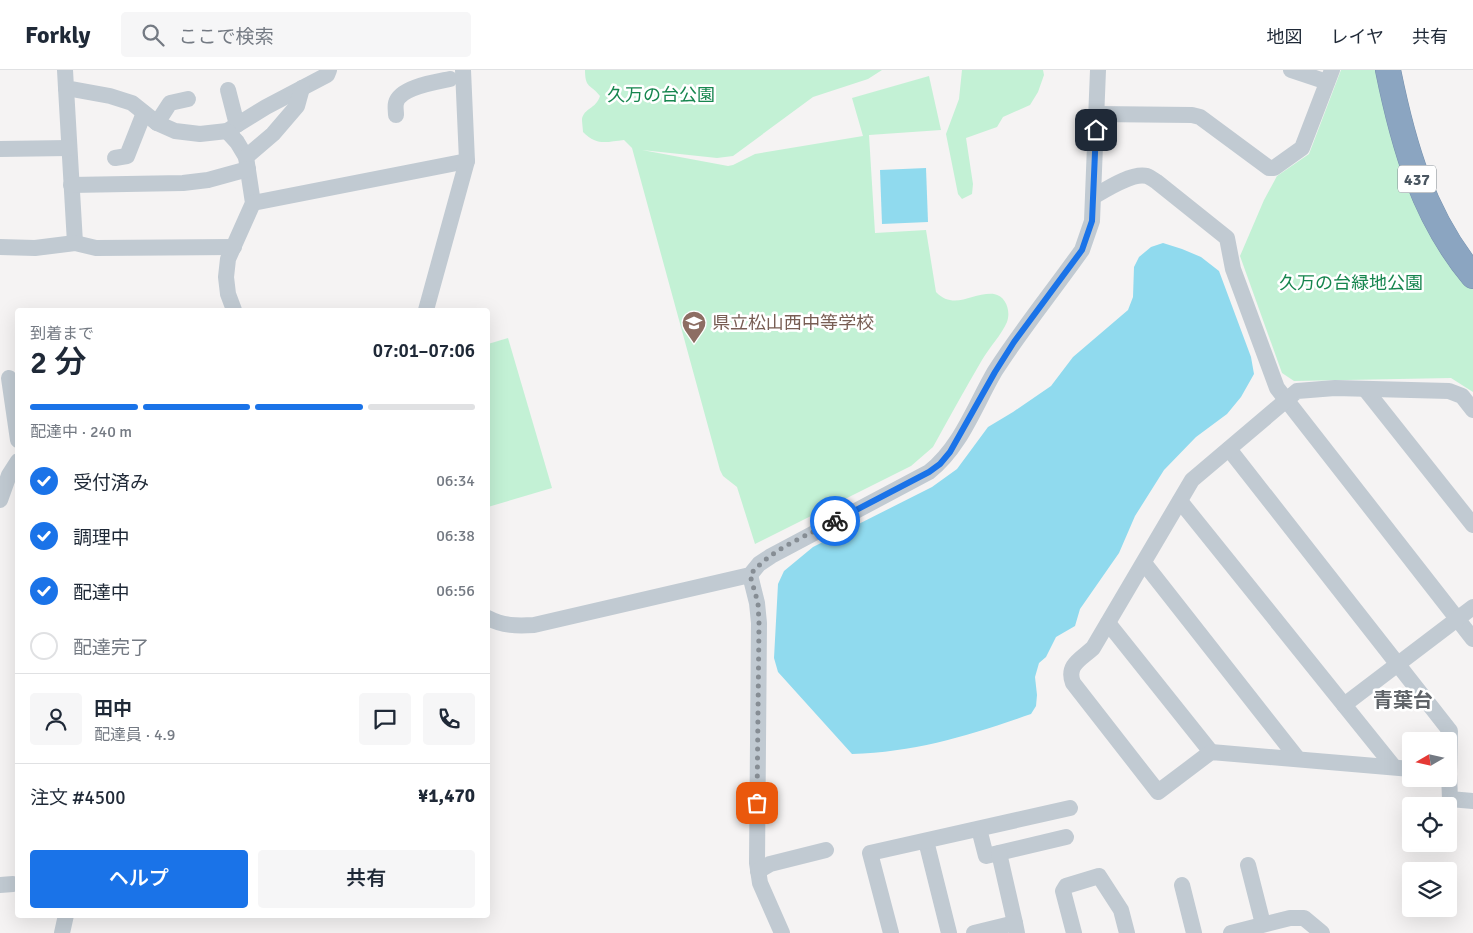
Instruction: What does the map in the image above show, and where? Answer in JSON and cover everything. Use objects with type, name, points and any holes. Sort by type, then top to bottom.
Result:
[{"type":"highway","name":"437","points":[[1388,70],[1406,147],[1422,193],[1440,228],[1473,276]]},
{"type":"highway","name":"437","points":[[1401,70],[1410,110],[1438,195],[1473,253]]},
{"type":"street","points":[[65,70],[75,243]]},
{"type":"street","points":[[66,88],[110,96],[132,103],[151,118],[175,131],[200,134],[232,128],[266,107],[327,75],[330,70]]},
{"type":"street","points":[[490,619],[496,623],[514,626],[534,625],[750,575],[759,564],[771,556],[929,472],[940,464],[959,438],[976,405],[1014,342],[1082,250],[1092,221],[1098,70]]},
{"type":"street","points":[[1096,114],[1192,115],[1200,117],[1269,168],[1274,168],[1302,148],[1330,76],[1291,70]]},
{"type":"street","points":[[396,115],[395,105],[398,98],[404,93],[454,73],[466,117],[467,161],[427,308]]},
{"type":"street","points":[[72,185],[183,183],[208,180],[247,163],[297,106],[302,88]]},
{"type":"street","points":[[228,90],[232,128],[247,163],[253,203],[228,259],[226,277],[228,294],[233,308]]},
{"type":"street","points":[[115,158],[127,156],[151,118],[170,102],[188,99]]},
{"type":"street","points":[[0,150],[69,148]]},
{"type":"street","points":[[253,203],[467,161]]},
{"type":"street","points":[[1093,197],[1127,179],[1146,176],[1157,182],[1227,238],[1233,269],[1271,375],[1286,400],[1473,639]]},
{"type":"street","points":[[0,247],[35,248],[75,243],[96,248],[234,247]]},
{"type":"street","points":[[12,386],[15,413]]},
{"type":"street","points":[[1402,768],[1211,752],[1158,792],[1073,683],[1070,676],[1072,666],[1093,648],[1192,480],[1297,391],[1310,389],[1365,389],[1449,391],[1462,396],[1473,410]]},
{"type":"street","points":[[1365,389],[1473,525]]},
{"type":"street","points":[[1229,449],[1450,732]]},
{"type":"street","points":[[0,500],[9,475],[15,466]]},
{"type":"street","points":[[1180,501],[1394,767]]},
{"type":"street","points":[[1144,562],[1298,759]]},
{"type":"street","points":[[750,575],[758,603],[759,623],[757,863],[760,883],[782,933]]},
{"type":"street","points":[[1344,705],[1473,607]]},
{"type":"street","points":[[1108,623],[1211,752]]},
{"type":"street","points":[[1450,788],[1450,799],[1473,801]]},
{"type":"street","points":[[891,933],[870,853],[1070,808]]},
{"type":"street","points":[[979,829],[986,856],[999,853],[1043,850],[1066,837]]},
{"type":"street","points":[[926,840],[949,933]]},
{"type":"street","points":[[758,871],[770,864],[826,850]]},
{"type":"street","points":[[974,933],[1016,928],[999,853]]},
{"type":"street","points":[[1248,865],[1261,928]]},
{"type":"street","points":[[1074,933],[1062,891],[1066,886],[1099,876],[1121,910],[1127,933]]},
{"type":"street","points":[[1182,885],[1194,933]]},
{"type":"street","points":[[62,933],[65,918]]},
{"type":"street","points":[[1231,933],[1261,928],[1290,918],[1304,918],[1322,933]]},
{"type":"green space","name":"久万の台公園","points":[[585,70],[882,70],[868,79],[813,97],[733,156],[717,158],[642,150],[728,166],[755,154],[863,136],[852,98],[929,76],[941,130],[869,135],[875,233],[926,230],[936,292],[950,300],[994,294],[1002,298],[1008,309],[1005,327],[982,360],[933,447],[911,466],[755,544],[737,487],[723,476],[720,470],[632,148],[624,140],[602,142],[593,139],[583,132],[583,115],[596,104],[600,96],[587,83]]},
{"type":"green space","points":[[962,70],[1043,70],[1044,75],[1038,92],[1030,105],[1003,117],[997,127],[966,138],[973,184],[972,194],[962,199],[958,194],[946,134],[959,99]]},
{"type":"green space","name":"久万の台緑地公園","points":[[1341,70],[1379,70],[1473,287],[1473,392],[1451,378],[1294,381],[1282,373],[1240,256],[1264,200],[1277,176],[1309,154]]},
{"type":"green space","points":[[508,338],[552,488],[490,506],[490,343]]},
{"type":"water","points":[[926,168],[928,222],[882,224],[880,170]]},
{"type":"water","points":[[1163,243],[1201,257],[1219,271],[1251,357],[1254,374],[1241,397],[1227,414],[1196,437],[1164,470],[1135,516],[1119,553],[1080,609],[1075,626],[1056,637],[1046,657],[1039,663],[1035,677],[1036,706],[1031,714],[986,729],[921,746],[876,753],[852,754],[778,672],[774,658],[778,584],[784,571],[813,547],[932,487],[957,469],[988,427],[1051,386],[1073,357],[1128,310],[1133,297],[1134,267],[1139,257],[1151,247]]},
{"type":"way so far","points":[[757,803],[759,623],[758,603],[750,575],[759,564],[771,556],[835,521]]},
{"type":"place","name":"県立松山西中等学校","points":[[694,344]]},
{"type":"district","name":"青葉台","points":[[1403,700]]},
{"type":"route","points":[[835,521],[929,472],[940,464],[950,452],[1014,342],[1082,250],[1092,221],[1096,130]]}]
